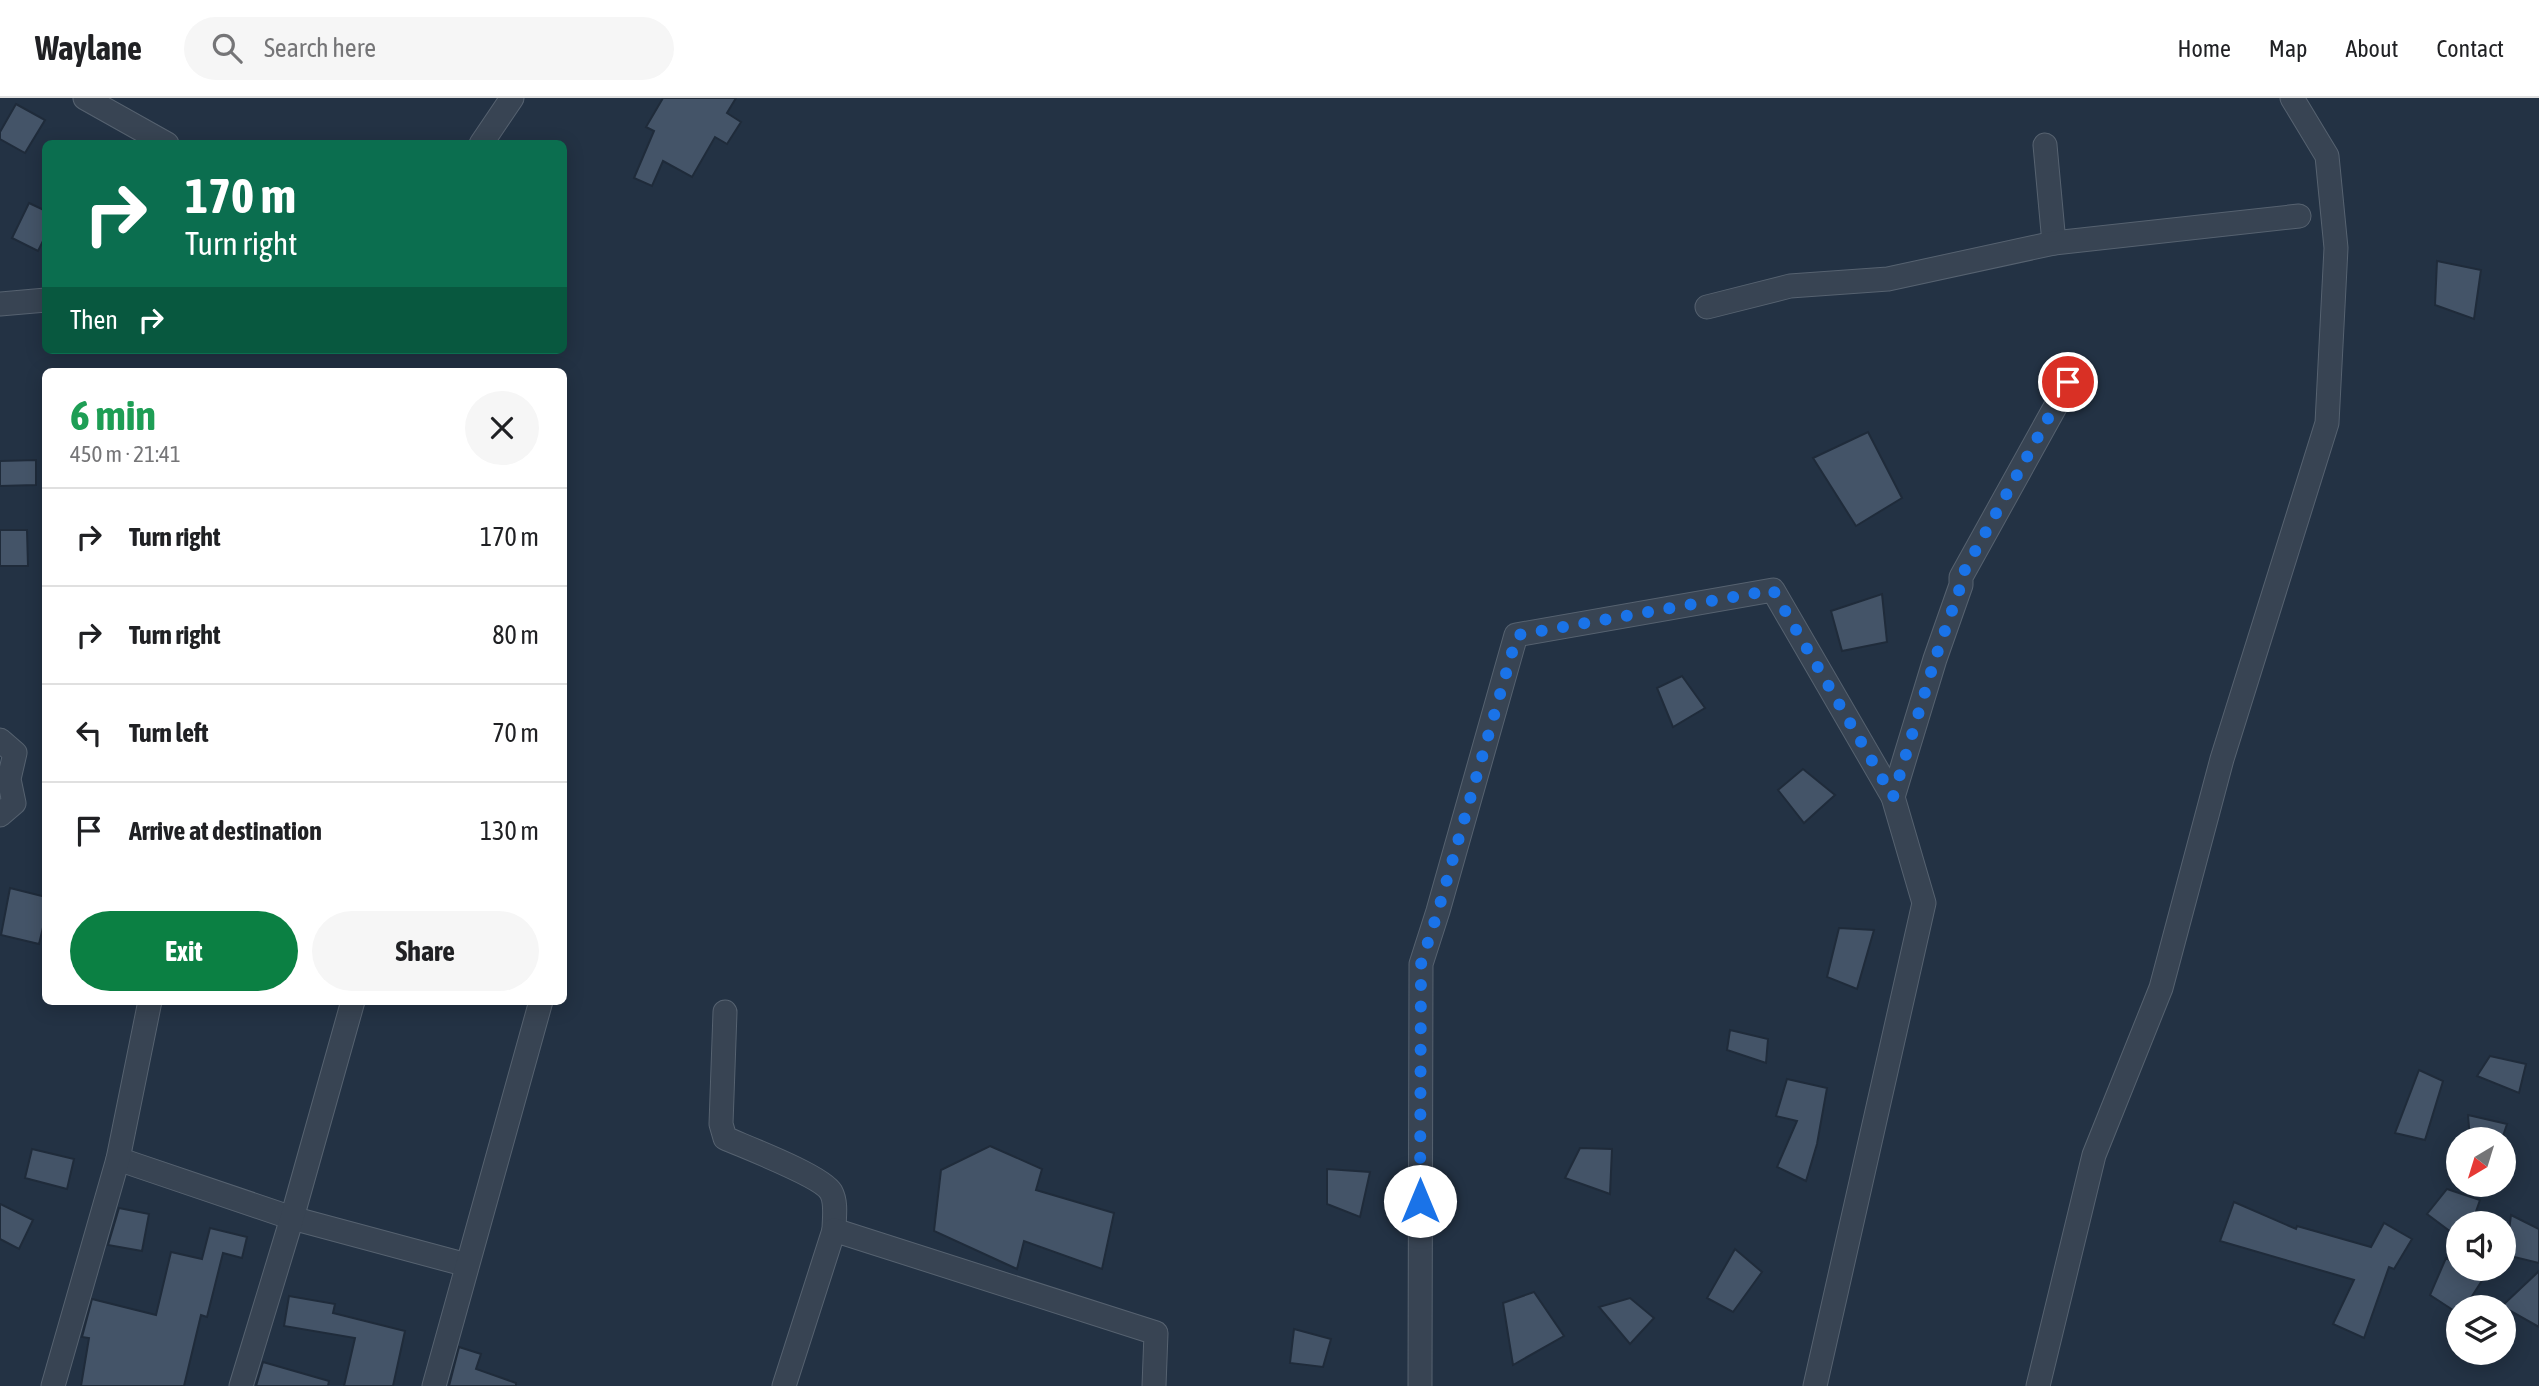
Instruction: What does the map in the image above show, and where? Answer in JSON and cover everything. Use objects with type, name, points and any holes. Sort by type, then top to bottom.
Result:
[{"type":"street","points":[[85,98],[160,140]]},
{"type":"street","points":[[484,140],[512,98]]},
{"type":"street","points":[[2038,1386],[2094,1155],[2161,988],[2222,759],[2327,423],[2336,248],[2327,156],[2291,98]]},
{"type":"street","points":[[2045,145],[2054,243]]},
{"type":"street","points":[[1707,307],[1790,286],[1888,279],[2054,243],[2299,216]]},
{"type":"street","points":[[0,304],[42,300]]},
{"type":"street","points":[[1893,797],[1935,659],[1961,585],[1961,577],[2068,382]]},
{"type":"street","points":[[1420,1386],[1421,964],[1517,635],[1773,590],[1893,797],[1924,903],[1815,1386]]},
{"type":"street","points":[[0,740],[15,753],[9,779],[14,803],[0,815]]},
{"type":"street","points":[[53,1386],[118,1159],[149,1005]]},
{"type":"street","points":[[241,1386],[352,1005]]},
{"type":"street","points":[[434,1386],[540,1005]]},
{"type":"street","points":[[724,1012],[721,1124],[724,1138],[816,1179],[830,1190],[835,1202],[834,1230],[784,1386]]},
{"type":"street","points":[[118,1159],[292,1218],[467,1265]]},
{"type":"street","points":[[834,1230],[1156,1333],[1154,1386]]},
{"type":"building","points":[[663,98],[736,98],[727,113],[741,122],[727,144],[715,137],[692,177],[663,161],[652,186],[634,178],[654,131],[646,127]]},
{"type":"building","points":[[16,104],[45,120],[25,153],[0,139],[0,132]]},
{"type":"building","points":[[29,203],[42,209],[42,243],[38,251],[12,238]]},
{"type":"building","points":[[2437,261],[2481,270],[2474,319],[2435,305]]},
{"type":"building","points":[[1868,432],[1902,498],[1856,526],[1813,458]]},
{"type":"building","points":[[36,460],[36,485],[0,486],[0,461]]},
{"type":"building","points":[[0,530],[27,530],[28,566],[0,566]]},
{"type":"building","points":[[1882,594],[1887,642],[1842,651],[1831,611]]},
{"type":"building","points":[[1682,676],[1705,708],[1673,727],[1657,688]]},
{"type":"building","points":[[1803,769],[1835,795],[1804,823],[1778,790]]},
{"type":"building","points":[[10,888],[42,896],[42,932],[39,944],[1,935]]},
{"type":"building","points":[[1839,928],[1874,930],[1857,989],[1827,977]]},
{"type":"building","points":[[1730,1030],[1768,1039],[1766,1063],[1727,1050]]},
{"type":"building","points":[[2490,1056],[2526,1064],[2519,1093],[2477,1076]]},
{"type":"building","points":[[2419,1070],[2443,1081],[2425,1140],[2395,1133]]},
{"type":"building","points":[[1787,1079],[1827,1088],[1817,1144],[1806,1181],[1777,1167],[1797,1121],[1776,1116]]},
{"type":"building","points":[[2468,1115],[2507,1124],[2506,1127],[2469,1127]]},
{"type":"building","points":[[990,1146],[1042,1169],[1036,1190],[1114,1213],[1102,1269],[1024,1241],[1017,1269],[934,1231],[941,1170]]},
{"type":"building","points":[[1580,1148],[1612,1149],[1610,1194],[1565,1178]]},
{"type":"building","points":[[32,1149],[74,1159],[67,1189],[25,1178]]},
{"type":"building","points":[[1327,1169],[1370,1172],[1360,1217],[1327,1204]]},
{"type":"building","points":[[2446,1190],[2446,1197],[2471,1197],[2480,1200],[2476,1211],[2446,1211],[2446,1228],[2427,1214]]},
{"type":"building","points":[[2234,1202],[2296,1229],[2297,1226],[2371,1247],[2384,1223],[2412,1239],[2394,1269],[2389,1267],[2364,1338],[2333,1324],[2354,1280],[2220,1241]]},
{"type":"building","points":[[0,1204],[33,1220],[19,1249],[0,1239]]},
{"type":"building","points":[[119,1208],[149,1214],[142,1251],[108,1245]]},
{"type":"building","points":[[2516,1218],[2539,1229],[2539,1263],[2516,1257]]},
{"type":"building","points":[[210,1228],[247,1237],[242,1258],[223,1253],[207,1317],[201,1315],[184,1386],[81,1386],[89,1338],[82,1337],[92,1299],[156,1315],[171,1252],[202,1259]]},
{"type":"building","points":[[1735,1249],[1762,1272],[1733,1312],[1707,1298]]},
{"type":"building","points":[[2446,1258],[2446,1281],[2482,1281],[2473,1295],[2446,1295],[2446,1305],[2430,1295]]},
{"type":"building","points":[[2539,1271],[2539,1327],[2516,1314],[2516,1295],[2514,1295]]},
{"type":"building","points":[[1534,1292],[1564,1336],[1513,1365],[1503,1303]]},
{"type":"building","points":[[289,1296],[335,1304],[333,1313],[405,1331],[393,1386],[344,1386],[355,1338],[284,1326]]},
{"type":"building","points":[[1630,1298],[1654,1318],[1630,1344],[1599,1307]]},
{"type":"building","points":[[1294,1329],[1331,1339],[1323,1367],[1290,1363]]},
{"type":"building","points":[[459,1347],[481,1354],[476,1369],[516,1383],[516,1386],[449,1386]]},
{"type":"building","points":[[263,1362],[329,1381],[328,1386],[256,1386]]},
{"type":"route","points":[[1420,1201],[1421,964],[1517,635],[1773,590],[1893,797],[1935,659],[1961,585],[1961,577],[2068,382]]}]
